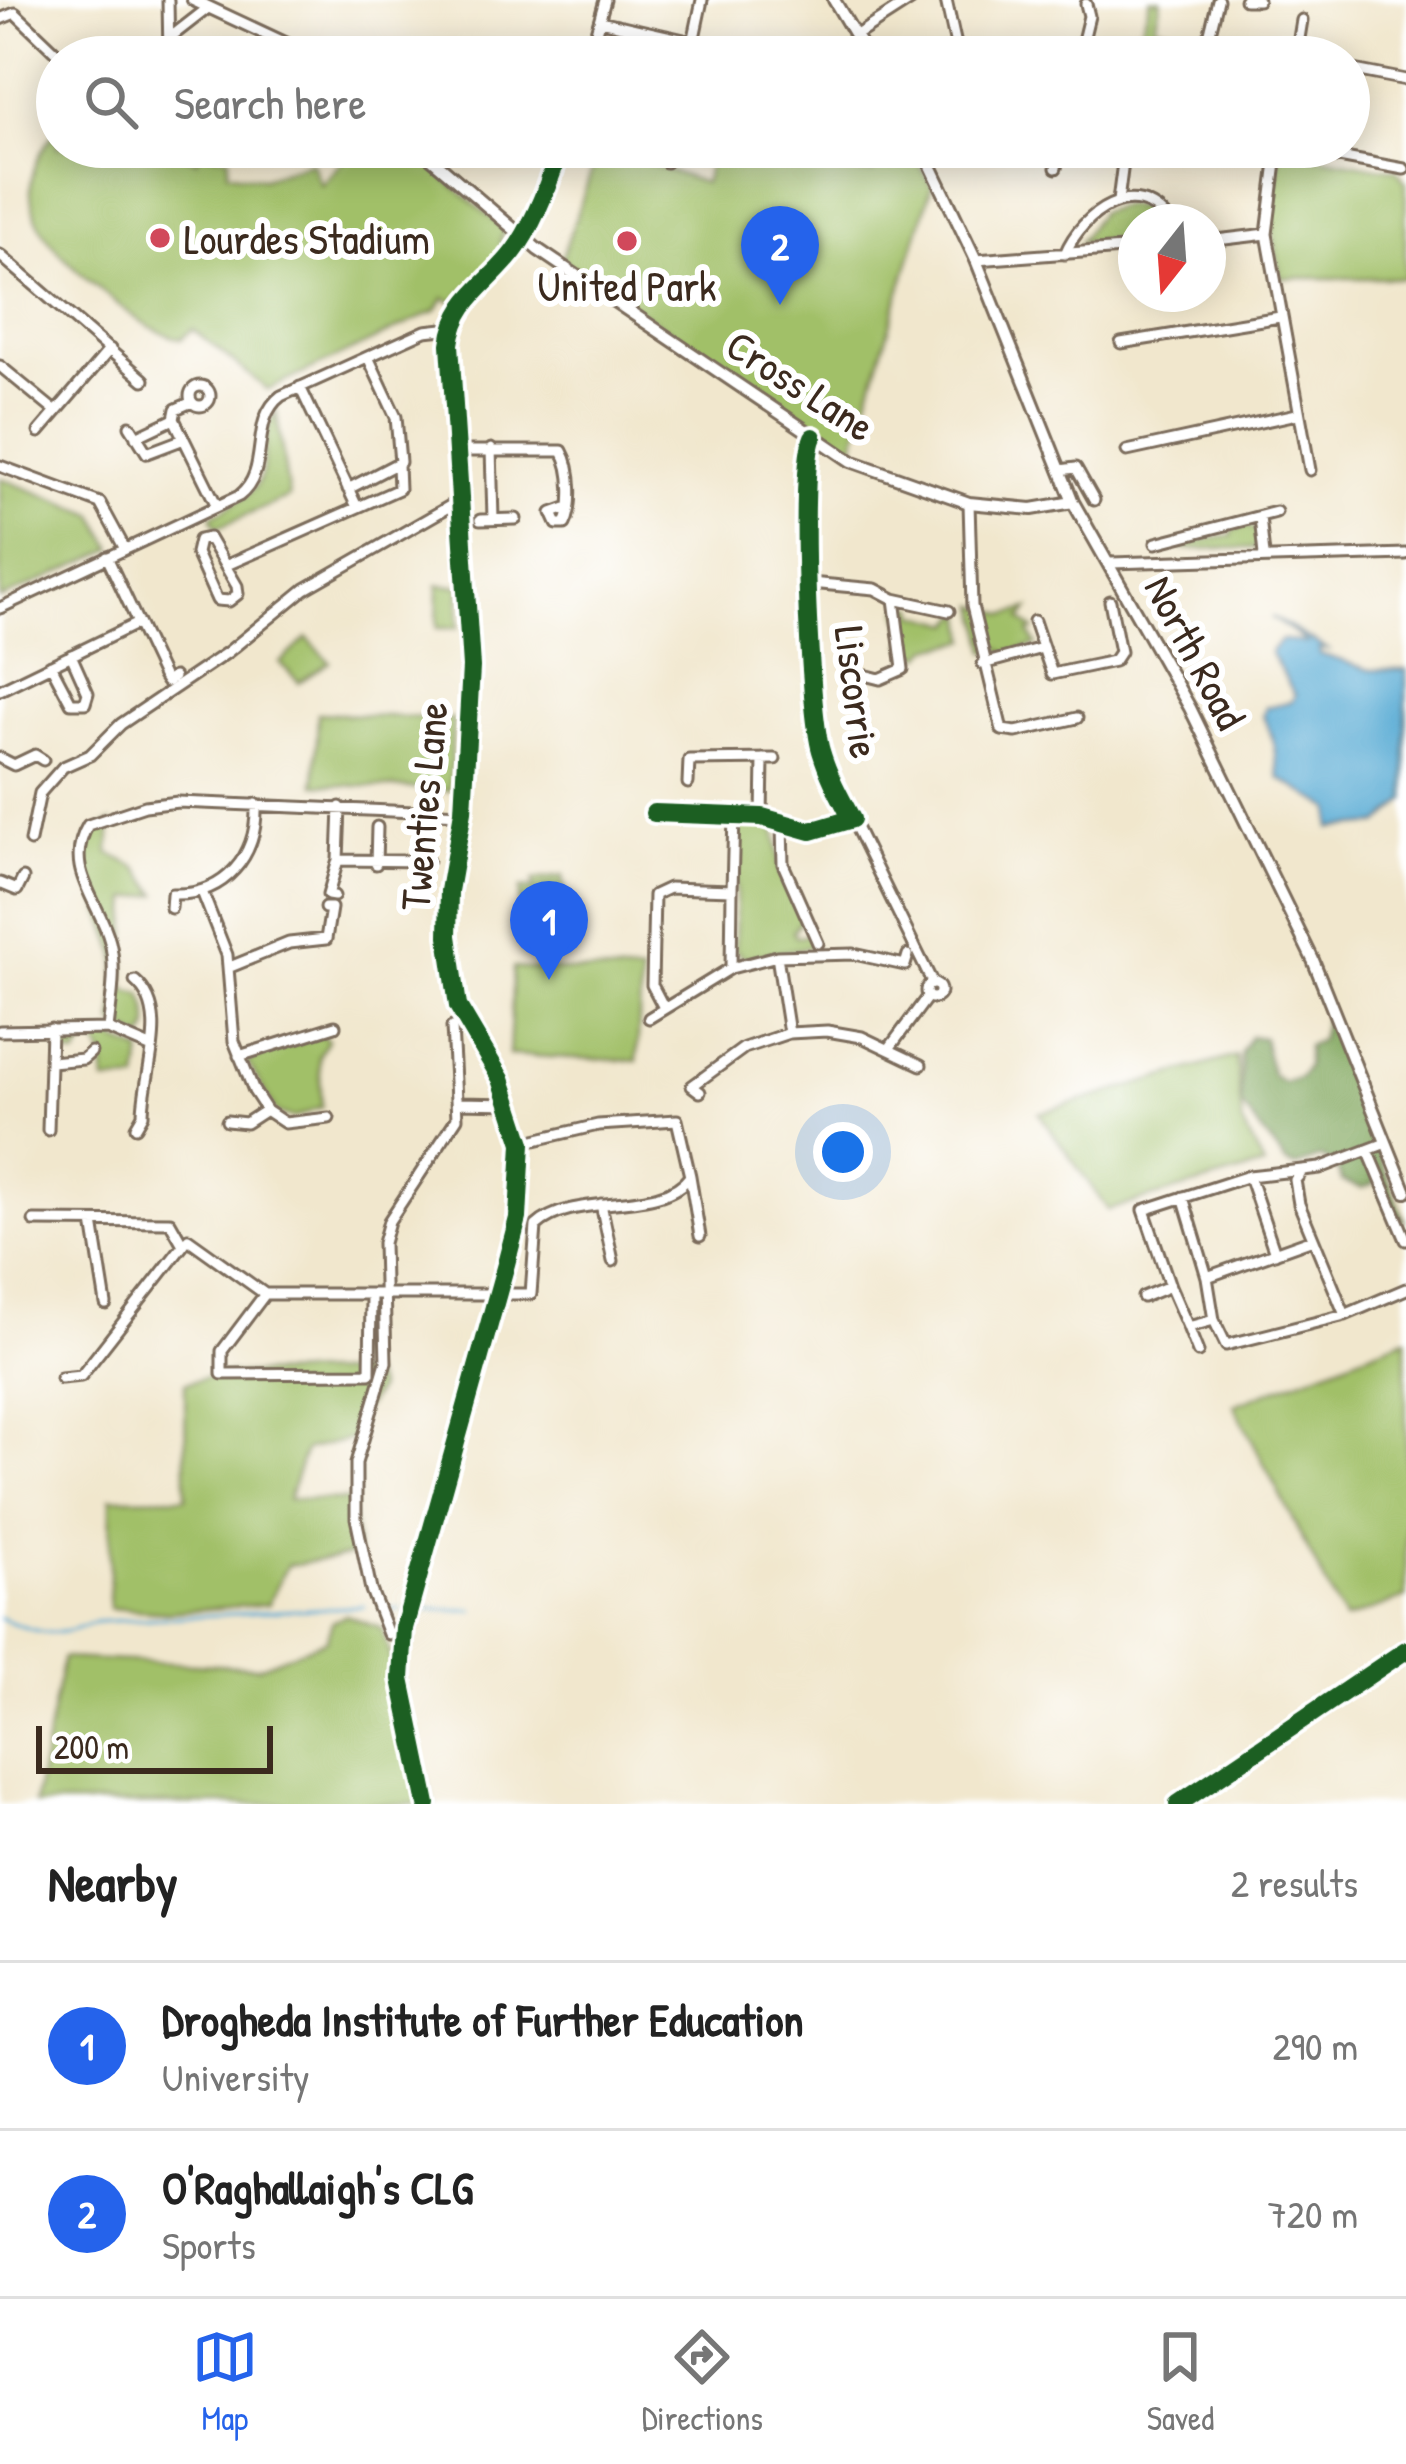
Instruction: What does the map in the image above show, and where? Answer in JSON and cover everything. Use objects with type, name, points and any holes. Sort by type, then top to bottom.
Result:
[{"type":"main road","points":[[193,0],[268,36]]},
{"type":"main road","points":[[834,0],[854,36]]},
{"type":"main road","name":"Cross Lane","points":[[442,168],[523,238],[851,461],[969,503],[1032,509],[1073,502]]},
{"type":"main road","name":"North Road","points":[[932,168],[976,260],[1073,502],[1111,562],[1277,883],[1406,1192]]},
{"type":"street","points":[[168,0],[172,36]]},
{"type":"street","points":[[595,36],[605,0]]},
{"type":"street","points":[[694,36],[702,0]]},
{"type":"street","points":[[857,36],[911,0]]},
{"type":"street","points":[[946,0],[954,36]]},
{"type":"street","points":[[1209,36],[1218,0]]},
{"type":"street","points":[[1245,0],[1258,0]]},
{"type":"street","points":[[1082,36],[1086,4]]},
{"type":"street","points":[[172,36],[208,8]]},
{"type":"street","points":[[0,19],[15,13],[42,36]]},
{"type":"street","points":[[1299,36],[1302,20]]},
{"type":"street","points":[[600,21],[665,36]]},
{"type":"street","points":[[644,36],[646,32]]},
{"type":"street","points":[[1370,73],[1406,80]]},
{"type":"street","points":[[1370,163],[1404,169]]},
{"type":"street","points":[[0,608],[251,486],[267,410],[300,387],[438,326],[452,328],[470,294],[523,238],[552,168]]},
{"type":"street","points":[[1118,201],[1122,168]]},
{"type":"street","points":[[1278,168],[1267,235],[1310,470]]},
{"type":"street","points":[[1065,254],[1082,222],[1118,201],[1139,204]]},
{"type":"street","points":[[1226,240],[1267,235]]},
{"type":"street","points":[[976,260],[1118,250]]},
{"type":"street","points":[[0,256],[144,380]]},
{"type":"street","points":[[1121,344],[1280,316]]},
{"type":"street","name":"Twenties Lane","points":[[427,1804],[401,1679],[404,1628],[518,1218],[522,1143],[512,1104],[468,1027],[454,988],[448,902],[463,814],[471,667],[464,498],[449,361],[452,328]]},
{"type":"street","points":[[39,432],[110,349]]},
{"type":"street","points":[[227,565],[399,489],[396,418],[368,357]]},
{"type":"street","points":[[0,366],[56,412]]},
{"type":"street","points":[[300,387],[357,507]]},
{"type":"street","points":[[192,402],[176,409],[174,419],[217,506]]},
{"type":"street","points":[[1127,451],[1297,414]]},
{"type":"street","points":[[136,437],[174,419]]},
{"type":"street","points":[[130,426],[147,453],[184,439]]},
{"type":"street","name":"Liscorrie","points":[[654,813],[762,817],[811,831],[852,819],[820,747],[803,473],[813,436]]},
{"type":"street","points":[[491,449],[493,519]]},
{"type":"street","points":[[459,451],[562,451],[569,467],[566,508]]},
{"type":"street","points":[[347,489],[398,465]]},
{"type":"street","points":[[0,466],[106,507],[125,549]]},
{"type":"street","points":[[1060,470],[1074,466],[1094,500]]},
{"type":"street","points":[[29,841],[40,794],[63,766],[90,754],[121,724],[228,652],[305,590],[464,498]]},
{"type":"street","points":[[969,503],[968,563],[983,664],[1002,730],[1016,732],[1077,718]]},
{"type":"street","points":[[1156,544],[1276,512]]},
{"type":"street","points":[[1260,517],[1264,556]]},
{"type":"street","points":[[479,520],[516,519]]},
{"type":"street","points":[[209,538],[227,565],[238,594],[223,602],[196,553],[199,540],[209,538]]},
{"type":"street","points":[[1111,562],[1406,554]]},
{"type":"street","points":[[107,557],[167,682],[174,677]]},
{"type":"street","points":[[809,584],[875,589],[894,599],[949,611]]},
{"type":"street","points":[[868,676],[880,679],[903,669],[894,599]]},
{"type":"street","points":[[1034,621],[1048,670],[1055,675],[1114,661],[1120,652],[1110,602]]},
{"type":"street","points":[[0,690],[138,622]]},
{"type":"street","points":[[983,664],[1042,648]]},
{"type":"street","points":[[51,665],[70,703],[85,703],[88,693],[71,655]]},
{"type":"street","points":[[0,758],[14,765],[35,755],[44,760]]},
{"type":"street","points":[[688,784],[689,760],[769,759],[762,817]]},
{"type":"street","points":[[108,1029],[110,939],[80,870],[78,849],[88,825],[162,804],[463,814]]},
{"type":"street","points":[[171,908],[172,894],[202,894],[226,879],[250,849],[256,804]]},
{"type":"street","points":[[334,896],[328,895],[338,860],[340,807]]},
{"type":"street","points":[[731,968],[734,814]]},
{"type":"street","points":[[852,819],[933,984],[891,1046]]},
{"type":"street","points":[[376,864],[377,826]]},
{"type":"street","points":[[782,826],[783,864],[818,943]]},
{"type":"street","points":[[338,860],[376,864],[412,856],[428,861]]},
{"type":"street","points":[[0,883],[17,890],[23,878]]},
{"type":"street","points":[[663,1006],[652,985],[654,895],[669,888],[732,890]]},
{"type":"street","points":[[202,894],[230,967],[230,1018],[239,1056],[266,1110],[285,1123],[328,1118]]},
{"type":"street","points":[[230,967],[289,943],[326,938],[331,908],[325,908]]},
{"type":"street","points":[[795,933],[811,926]]},
{"type":"street","points":[[649,1018],[731,968],[778,956],[854,954],[905,965],[908,955]]},
{"type":"street","points":[[778,956],[789,1034]]},
{"type":"street","points":[[135,981],[152,1004],[136,1127]]},
{"type":"street","points":[[239,1056],[335,1026]]},
{"type":"street","points":[[266,1294],[222,1351],[222,1374],[370,1373],[389,1221],[451,1130],[458,1103],[452,1027]]},
{"type":"street","points":[[48,1130],[51,1029]]},
{"type":"street","points":[[0,1031],[108,1029],[150,1047]]},
{"type":"street","points":[[700,1092],[692,1086],[713,1066],[789,1034],[827,1031],[891,1046],[921,1065]]},
{"type":"street","points":[[51,1062],[83,1059],[91,1052]]},
{"type":"street","points":[[458,1103],[512,1104]]},
{"type":"street","points":[[226,1121],[246,1124],[266,1110]]},
{"type":"street","points":[[522,1143],[598,1125],[677,1120],[700,1236]]},
{"type":"street","points":[[1301,1173],[1386,1143]]},
{"type":"street","points":[[1368,1150],[1406,1240]]},
{"type":"street","points":[[1198,1352],[1144,1210],[1250,1176],[1296,1167],[1301,1173]]},
{"type":"street","points":[[1301,1173],[1295,1190],[1345,1315]]},
{"type":"street","points":[[61,1378],[81,1376],[182,1243],[194,1240],[266,1294],[531,1294],[536,1226],[554,1210],[670,1192],[690,1176]]},
{"type":"street","points":[[1250,1176],[1275,1253]]},
{"type":"street","points":[[1183,1197],[1208,1277],[1214,1320],[1226,1345],[1345,1315],[1406,1289]]},
{"type":"street","points":[[601,1204],[613,1261]]},
{"type":"street","points":[[34,1221],[170,1222],[182,1243]]},
{"type":"street","points":[[92,1222],[106,1304]]},
{"type":"street","points":[[1208,1277],[1313,1238]]},
{"type":"street","points":[[1143,1297],[1170,1286]]},
{"type":"street","points":[[104,1289],[119,1287]]},
{"type":"street","points":[[377,1296],[386,1362],[360,1440],[356,1518],[371,1590],[388,1634]]},
{"type":"street","points":[[1188,1328],[1214,1320]]},
{"type":"street","points":[[1178,1804],[1406,1650]]},
{"type":"green space","points":[[1150,0],[1161,0],[1155,26],[1198,36],[1139,36]]},
{"type":"green space","points":[[1370,165],[1397,170],[1406,183],[1405,278],[1281,278],[1271,223],[1278,168]]},
{"type":"green space","points":[[36,166],[228,168],[228,172],[263,178],[293,168],[314,168],[321,185],[336,168],[433,168],[504,229],[500,243],[507,248],[454,302],[444,298],[437,310],[268,390],[193,329],[181,339],[158,331],[81,274],[37,219],[32,177]]},
{"type":"green space","points":[[593,168],[661,168],[704,183],[708,168],[855,168],[873,173],[877,168],[922,168],[932,185],[853,449],[561,260]]},
{"type":"green space","points":[[1118,207],[1118,240],[1079,243],[1100,212]]},
{"type":"green space","points":[[276,410],[289,497],[217,528],[211,516],[259,482]]},
{"type":"green space","points":[[0,478],[95,515],[113,549],[0,599]]},
{"type":"green space","points":[[1247,526],[1257,531],[1259,548],[1182,549],[1180,543],[1232,536],[1232,530]]},
{"type":"green space","points":[[438,585],[460,586],[458,628],[437,628]]},
{"type":"green space","points":[[906,604],[917,608],[916,614],[953,624],[964,608],[968,640],[930,648],[923,656],[907,650],[904,642],[909,639],[899,611]]},
{"type":"green space","points":[[978,605],[1007,615],[1029,609],[1021,619],[1034,630],[1029,632],[1036,645],[1004,654],[1002,649],[987,652]]},
{"type":"green space","points":[[307,638],[330,662],[299,682],[280,663]]},
{"type":"green space","points":[[318,713],[453,719],[450,790],[315,784]]},
{"type":"green space","points":[[742,820],[775,828],[780,871],[803,918],[793,931],[796,937],[809,935],[814,946],[745,958],[735,950],[737,825]]},
{"type":"green space","points":[[111,822],[109,853],[138,868],[158,894],[129,899],[124,983],[128,991],[142,994],[146,1005],[149,1024],[143,1039],[114,1023],[117,955],[86,870],[89,835]]},
{"type":"green space","points":[[563,876],[566,910],[577,911],[577,920],[519,916],[520,889],[534,888],[533,880]]},
{"type":"green space","points":[[513,968],[641,974],[637,1061],[509,1055]]},
{"type":"green space","points":[[1325,1017],[1405,1222],[1389,1207],[1373,1171],[1374,1184],[1362,1188],[1342,1181],[1336,1166],[1321,1157],[1296,1167],[1287,1164],[1241,1105],[1241,1052],[1250,1036],[1263,1038],[1272,1075],[1283,1082],[1299,1078],[1307,1066],[1307,1046],[1320,1040]]},
{"type":"green space","points":[[100,1034],[142,1052],[138,1081],[105,1082],[102,1052],[95,1042],[83,1045],[77,1056],[59,1053],[63,1035]]},
{"type":"green space","points":[[321,1035],[328,1040],[319,1056],[322,1107],[294,1118],[277,1113],[247,1061]]},
{"type":"green space","points":[[1236,1056],[1242,1122],[1264,1166],[1108,1210],[1039,1113]]},
{"type":"green space","points":[[1406,1338],[1406,1598],[1344,1620],[1234,1405]]},
{"type":"green space","points":[[370,1373],[378,1389],[361,1415],[356,1438],[305,1450],[288,1499],[350,1500],[358,1555],[287,1565],[268,1604],[168,1612],[109,1608],[111,1498],[186,1497],[185,1383],[222,1374]]},
{"type":"green space","points":[[346,1615],[382,1629],[434,1804],[34,1804],[63,1658],[259,1667],[326,1640],[332,1622]]},
{"type":"water","points":[[1271,617],[1327,649],[1319,649],[1320,654],[1370,670],[1406,670],[1406,800],[1380,824],[1331,828],[1332,809],[1279,778],[1273,740],[1263,716],[1266,707],[1292,701],[1295,695],[1270,652],[1281,640],[1308,643]]},
{"type":"waterway","points":[[0,1618],[37,1631],[58,1632],[95,1622],[364,1606]]},
{"type":"waterway","points":[[383,1609],[401,1609]]},
{"type":"waterway","points":[[416,1609],[474,1610]]},
{"type":"cycle path","points":[[427,1804],[401,1679],[404,1628],[518,1218],[522,1143],[501,1079],[458,1006],[448,936],[449,891],[463,811],[471,667],[450,344],[468,301],[526,233],[553,168]]},
{"type":"cycle path","points":[[654,813],[762,817],[811,831],[852,819],[821,751],[813,690],[806,540],[813,437]]},
{"type":"cycle path","points":[[1178,1804],[1406,1650]]},
{"type":"place","name":"Lourdes Stadium","points":[[160,238]]},
{"type":"place","name":"United Park","points":[[627,241]]},
{"type":"place","name":"O'Raghallaigh's CLG","points":[[780,305]]},
{"type":"place","name":"Drogheda Institute of Further Education","points":[[549,980]]}]
